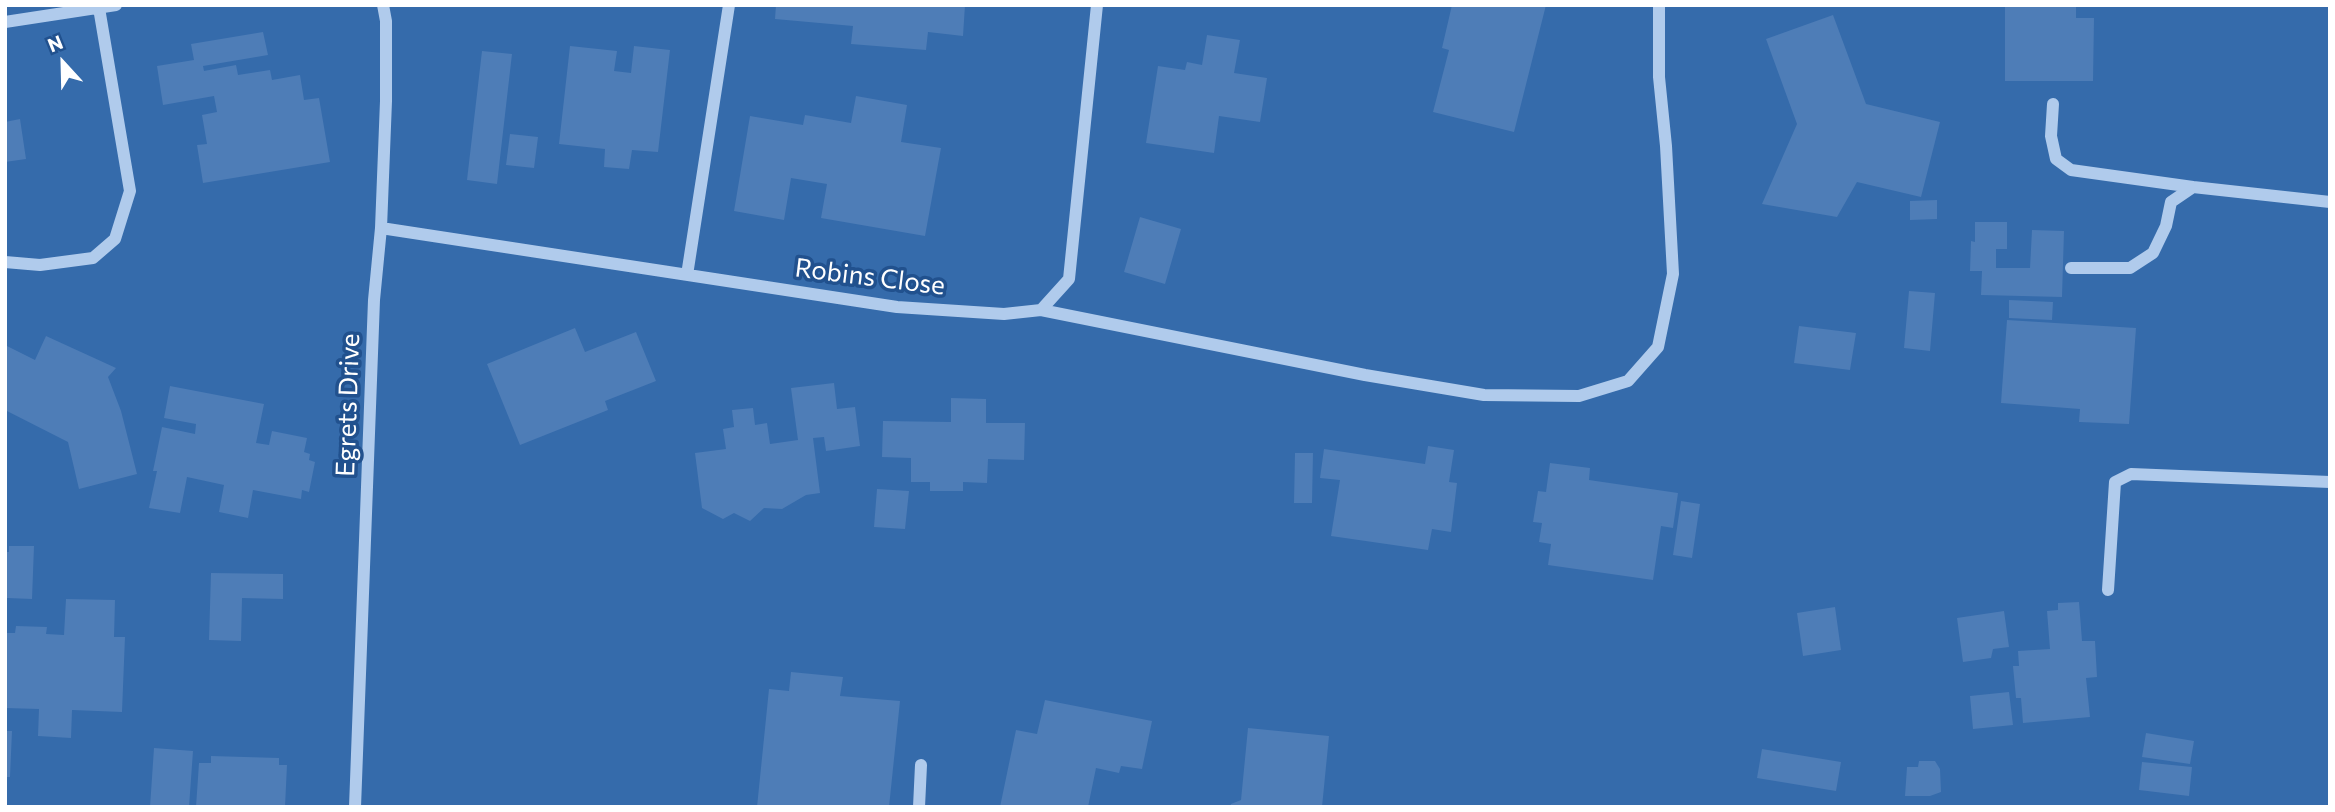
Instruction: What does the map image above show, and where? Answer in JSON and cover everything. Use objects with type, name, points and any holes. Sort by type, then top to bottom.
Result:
[{"type":"street","points":[[5,22],[116,5]]},
{"type":"street","name":"Egrets Drive","points":[[355,807],[374,300],[381,228],[386,101],[386,21],[383,5]]},
{"type":"street","points":[[687,275],[729,5]]},
{"type":"street","points":[[1041,310],[1069,279],[1097,5]]},
{"type":"street","name":"Robins Close","points":[[381,228],[897,307],[1004,314],[1041,310],[1365,375],[1484,395],[1578,396],[1628,381],[1658,347],[1672,274],[1666,146],[1658,77],[1659,5]]},
{"type":"street","points":[[5,262],[40,265],[93,258],[115,239],[130,191],[99,8]]},
{"type":"street","points":[[2053,104],[2051,136],[2056,159],[2071,170],[2330,202]]},
{"type":"street","points":[[2071,268],[2130,268],[2153,253],[2166,226],[2171,202],[2193,187]]},
{"type":"street","points":[[2108,590],[2115,482],[2130,474],[2330,482]]},
{"type":"street","points":[[919,807],[921,765]]},
{"type":"shaded area","points":[[5,5],[2330,5],[2330,807],[5,807]]},
{"type":"building","points":[[776,5],[965,5],[963,36],[928,32],[926,50],[851,44],[853,26],[775,19]]},
{"type":"building","points":[[1452,5],[1546,5],[1514,132],[1433,112],[1449,50],[1442,48]]},
{"type":"building","points":[[2005,5],[2076,5],[2076,18],[2094,18],[2093,81],[2005,81]]},
{"type":"building","points":[[1833,15],[1866,104],[1940,122],[1921,197],[1857,182],[1837,217],[1762,204],[1797,124],[1766,39]]},
{"type":"building","points":[[263,32],[268,55],[203,66],[204,71],[236,65],[238,75],[270,70],[272,80],[300,75],[304,100],[319,98],[330,162],[203,183],[197,145],[207,144],[202,115],[217,112],[214,96],[163,105],[157,66],[194,60],[191,44]]},
{"type":"building","points":[[1207,35],[1240,40],[1234,73],[1267,78],[1260,122],[1219,116],[1214,153],[1146,143],[1158,66],[1185,70],[1187,62],[1202,65]]},
{"type":"building","points":[[570,46],[617,51],[614,71],[631,73],[634,46],[670,50],[658,152],[632,150],[629,169],[604,167],[605,149],[559,144]]},
{"type":"building","points":[[482,51],[512,54],[497,184],[467,180]]},
{"type":"building","points":[[856,96],[907,105],[901,142],[941,148],[925,236],[821,218],[827,184],[791,178],[784,220],[734,211],[750,116],[803,125],[805,115],[851,123]]},
{"type":"building","points":[[20,119],[26,159],[5,162],[5,122]]},
{"type":"building","points":[[510,134],[538,137],[534,168],[506,165]]},
{"type":"building","points":[[1937,200],[1937,219],[1910,220],[1910,201]]},
{"type":"building","points":[[1140,217],[1181,229],[1165,284],[1124,272]]},
{"type":"building","points":[[1975,222],[2007,222],[2007,249],[1996,249],[1996,268],[2030,268],[2032,230],[2064,231],[2062,297],[1981,295],[1982,271],[1970,271]]},
{"type":"building","points":[[1909,291],[1935,293],[1930,351],[1904,348]]},
{"type":"building","points":[[2009,300],[2053,302],[2052,320],[2009,318]]},
{"type":"building","points":[[2007,320],[2136,328],[2129,424],[2079,422],[2080,409],[2001,403]]},
{"type":"building","points":[[1799,326],[1856,333],[1850,370],[1794,363]]},
{"type":"building","points":[[575,328],[585,352],[636,332],[656,381],[605,401],[608,410],[520,445],[487,364]]},
{"type":"building","points":[[46,336],[116,368],[108,377],[121,411],[137,474],[79,489],[68,442],[5,410],[5,345],[35,360]]},
{"type":"building","points":[[834,383],[837,409],[855,407],[860,446],[826,451],[824,437],[813,438],[820,493],[806,495],[782,509],[764,508],[750,521],[734,513],[723,519],[702,508],[695,453],[726,449],[723,429],[734,427],[732,410],[753,408],[755,425],[767,423],[770,444],[798,440],[791,388]]},
{"type":"building","points":[[170,386],[264,404],[256,443],[269,445],[272,431],[307,438],[304,452],[310,454],[309,460],[315,462],[309,492],[302,490],[301,499],[253,490],[248,518],[219,512],[224,485],[187,477],[180,513],[149,508],[162,427],[195,434],[196,424],[164,418]]},
{"type":"building","points":[[951,398],[986,399],[986,423],[1025,423],[1024,460],[988,459],[987,483],[963,482],[963,491],[930,491],[930,482],[911,482],[911,458],[882,457],[883,421],[951,422]]},
{"type":"building","points":[[1428,446],[1454,450],[1449,482],[1457,483],[1451,532],[1432,529],[1428,550],[1331,536],[1340,480],[1320,478],[1324,449],[1425,464]]},
{"type":"building","points":[[1295,453],[1313,453],[1312,503],[1294,503]]},
{"type":"building","points":[[1550,463],[1590,468],[1589,480],[1678,493],[1673,528],[1661,526],[1653,580],[1548,565],[1551,544],[1539,542],[1542,523],[1533,522],[1538,491],[1546,492]]},
{"type":"building","points":[[877,489],[909,491],[905,529],[874,527]]},
{"type":"building","points":[[1681,501],[1700,504],[1692,558],[1673,555]]},
{"type":"building","points":[[9,546],[34,546],[32,599],[7,598],[5,552],[9,552]]},
{"type":"building","points":[[211,573],[283,574],[283,599],[242,598],[241,641],[209,640]]},
{"type":"building","points":[[66,599],[115,600],[114,637],[125,637],[122,712],[72,710],[71,738],[38,736],[39,709],[5,708],[7,633],[15,633],[16,626],[47,627],[46,634],[64,635]]},
{"type":"building","points":[[2079,602],[2082,641],[2095,641],[2097,677],[2086,678],[2090,717],[2023,723],[2021,698],[2016,698],[2013,666],[2019,666],[2018,651],[2050,649],[2047,611],[2058,610],[2058,603]]},
{"type":"building","points":[[1835,607],[1841,650],[1803,656],[1797,613]]},
{"type":"building","points":[[2004,611],[2009,647],[1993,649],[1991,658],[1963,662],[1957,618]]},
{"type":"building","points":[[791,672],[843,677],[840,696],[900,701],[889,807],[757,807],[769,689],[789,691]]},
{"type":"building","points":[[2009,692],[2013,725],[1973,729],[1970,696]]},
{"type":"building","points":[[1045,700],[1152,721],[1142,769],[1121,766],[1119,773],[1096,768],[1088,807],[1000,807],[1016,730],[1037,734]]},
{"type":"building","points":[[1248,728],[1329,736],[1322,807],[1230,807],[1241,800]]},
{"type":"building","points":[[5,731],[12,731],[10,777],[5,777]]},
{"type":"building","points":[[2146,733],[2194,741],[2190,764],[2142,757]]},
{"type":"building","points":[[154,748],[193,751],[189,807],[150,807]]},
{"type":"building","points":[[1762,749],[1841,762],[1836,791],[1757,778]]},
{"type":"building","points":[[211,756],[279,758],[279,765],[287,765],[285,807],[196,807],[199,763],[211,763]]},
{"type":"building","points":[[1919,761],[1935,761],[1940,769],[1941,792],[1930,796],[1905,796],[1907,767],[1918,767]]},
{"type":"building","points":[[2142,762],[2192,767],[2189,796],[2139,790]]}]
